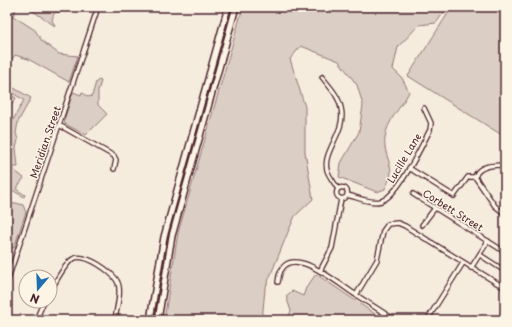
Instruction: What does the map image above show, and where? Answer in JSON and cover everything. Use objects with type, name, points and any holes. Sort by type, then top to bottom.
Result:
[{"type":"highway","points":[[150,320],[156,278],[166,232],[228,7]]},
{"type":"highway","points":[[158,320],[162,287],[172,236],[236,7]]},
{"type":"street","name":"Meridian Street","points":[[7,282],[98,7]]},
{"type":"street","points":[[322,77],[336,96],[341,107],[343,118],[341,128],[327,164],[327,171],[338,189],[337,194],[341,198]]},
{"type":"street","name":"Lucille Lane","points":[[347,195],[374,202],[383,200],[399,185],[430,130],[431,124],[424,108]]},
{"type":"street","points":[[59,125],[114,156],[116,160],[114,169]]},
{"type":"street","points":[[475,176],[477,171],[483,168],[505,165]]},
{"type":"street","points":[[409,168],[454,196],[468,177],[475,176]]},
{"type":"street","points":[[475,176],[495,206],[505,214]]},
{"type":"street","points":[[338,189],[345,189],[347,195],[345,198],[341,198]]},
{"type":"street","name":"Corbett Street","points":[[413,194],[505,252]]},
{"type":"street","points":[[320,271],[332,248],[341,198]]},
{"type":"street","points":[[422,225],[435,208]]},
{"type":"street","points":[[356,295],[377,260],[383,231],[388,224],[398,223],[505,288]]},
{"type":"street","points":[[472,268],[488,241]]},
{"type":"street","points":[[480,255],[505,271]]},
{"type":"street","points":[[58,280],[70,261],[78,257],[86,258],[112,274],[118,282],[119,290],[115,320]]},
{"type":"street","points":[[278,282],[280,270],[292,261],[304,262],[395,320]]},
{"type":"street","points":[[427,320],[463,263]]},
{"type":"street","points":[[36,320],[41,309]]},
{"type":"street","points":[[502,320],[505,316]]},
{"type":"shaded area","points":[[7,7],[17,7],[13,16],[35,30],[42,41],[59,54],[78,56],[69,82],[28,59],[15,55],[7,66]]},
{"type":"shaded area","points":[[27,7],[64,7],[69,10],[54,13],[52,20],[55,26]]},
{"type":"shaded area","points":[[243,7],[448,7],[436,23],[419,25],[398,47],[393,69],[402,78],[409,92],[388,125],[385,138],[385,147],[391,174],[385,189],[377,192],[339,177],[341,163],[359,132],[363,105],[357,85],[339,61],[301,46],[290,59],[305,107],[305,152],[313,199],[295,216],[288,232],[265,289],[262,320],[164,320],[178,233]]},
{"type":"shaded area","points":[[452,7],[505,7],[505,137],[408,76]]},
{"type":"shaded area","points":[[99,80],[101,81],[98,91],[98,105],[107,114],[86,135],[65,124],[64,121],[73,92],[81,95],[82,92],[88,97],[92,96],[96,82]]},
{"type":"shaded area","points":[[7,84],[31,98],[18,122],[16,133],[18,140],[16,148],[18,167],[10,167],[24,178],[16,189],[25,195],[24,197],[7,187],[7,149],[9,150],[12,145],[7,142],[7,131],[24,100],[7,90]]},
{"type":"shaded area","points":[[7,93],[16,98],[7,113]]},
{"type":"shaded area","points":[[16,203],[23,205],[26,212],[14,248],[7,248],[7,206]]},
{"type":"shaded area","points":[[316,274],[384,320],[287,320],[291,311],[286,296],[292,291],[303,296],[306,288]]}]
